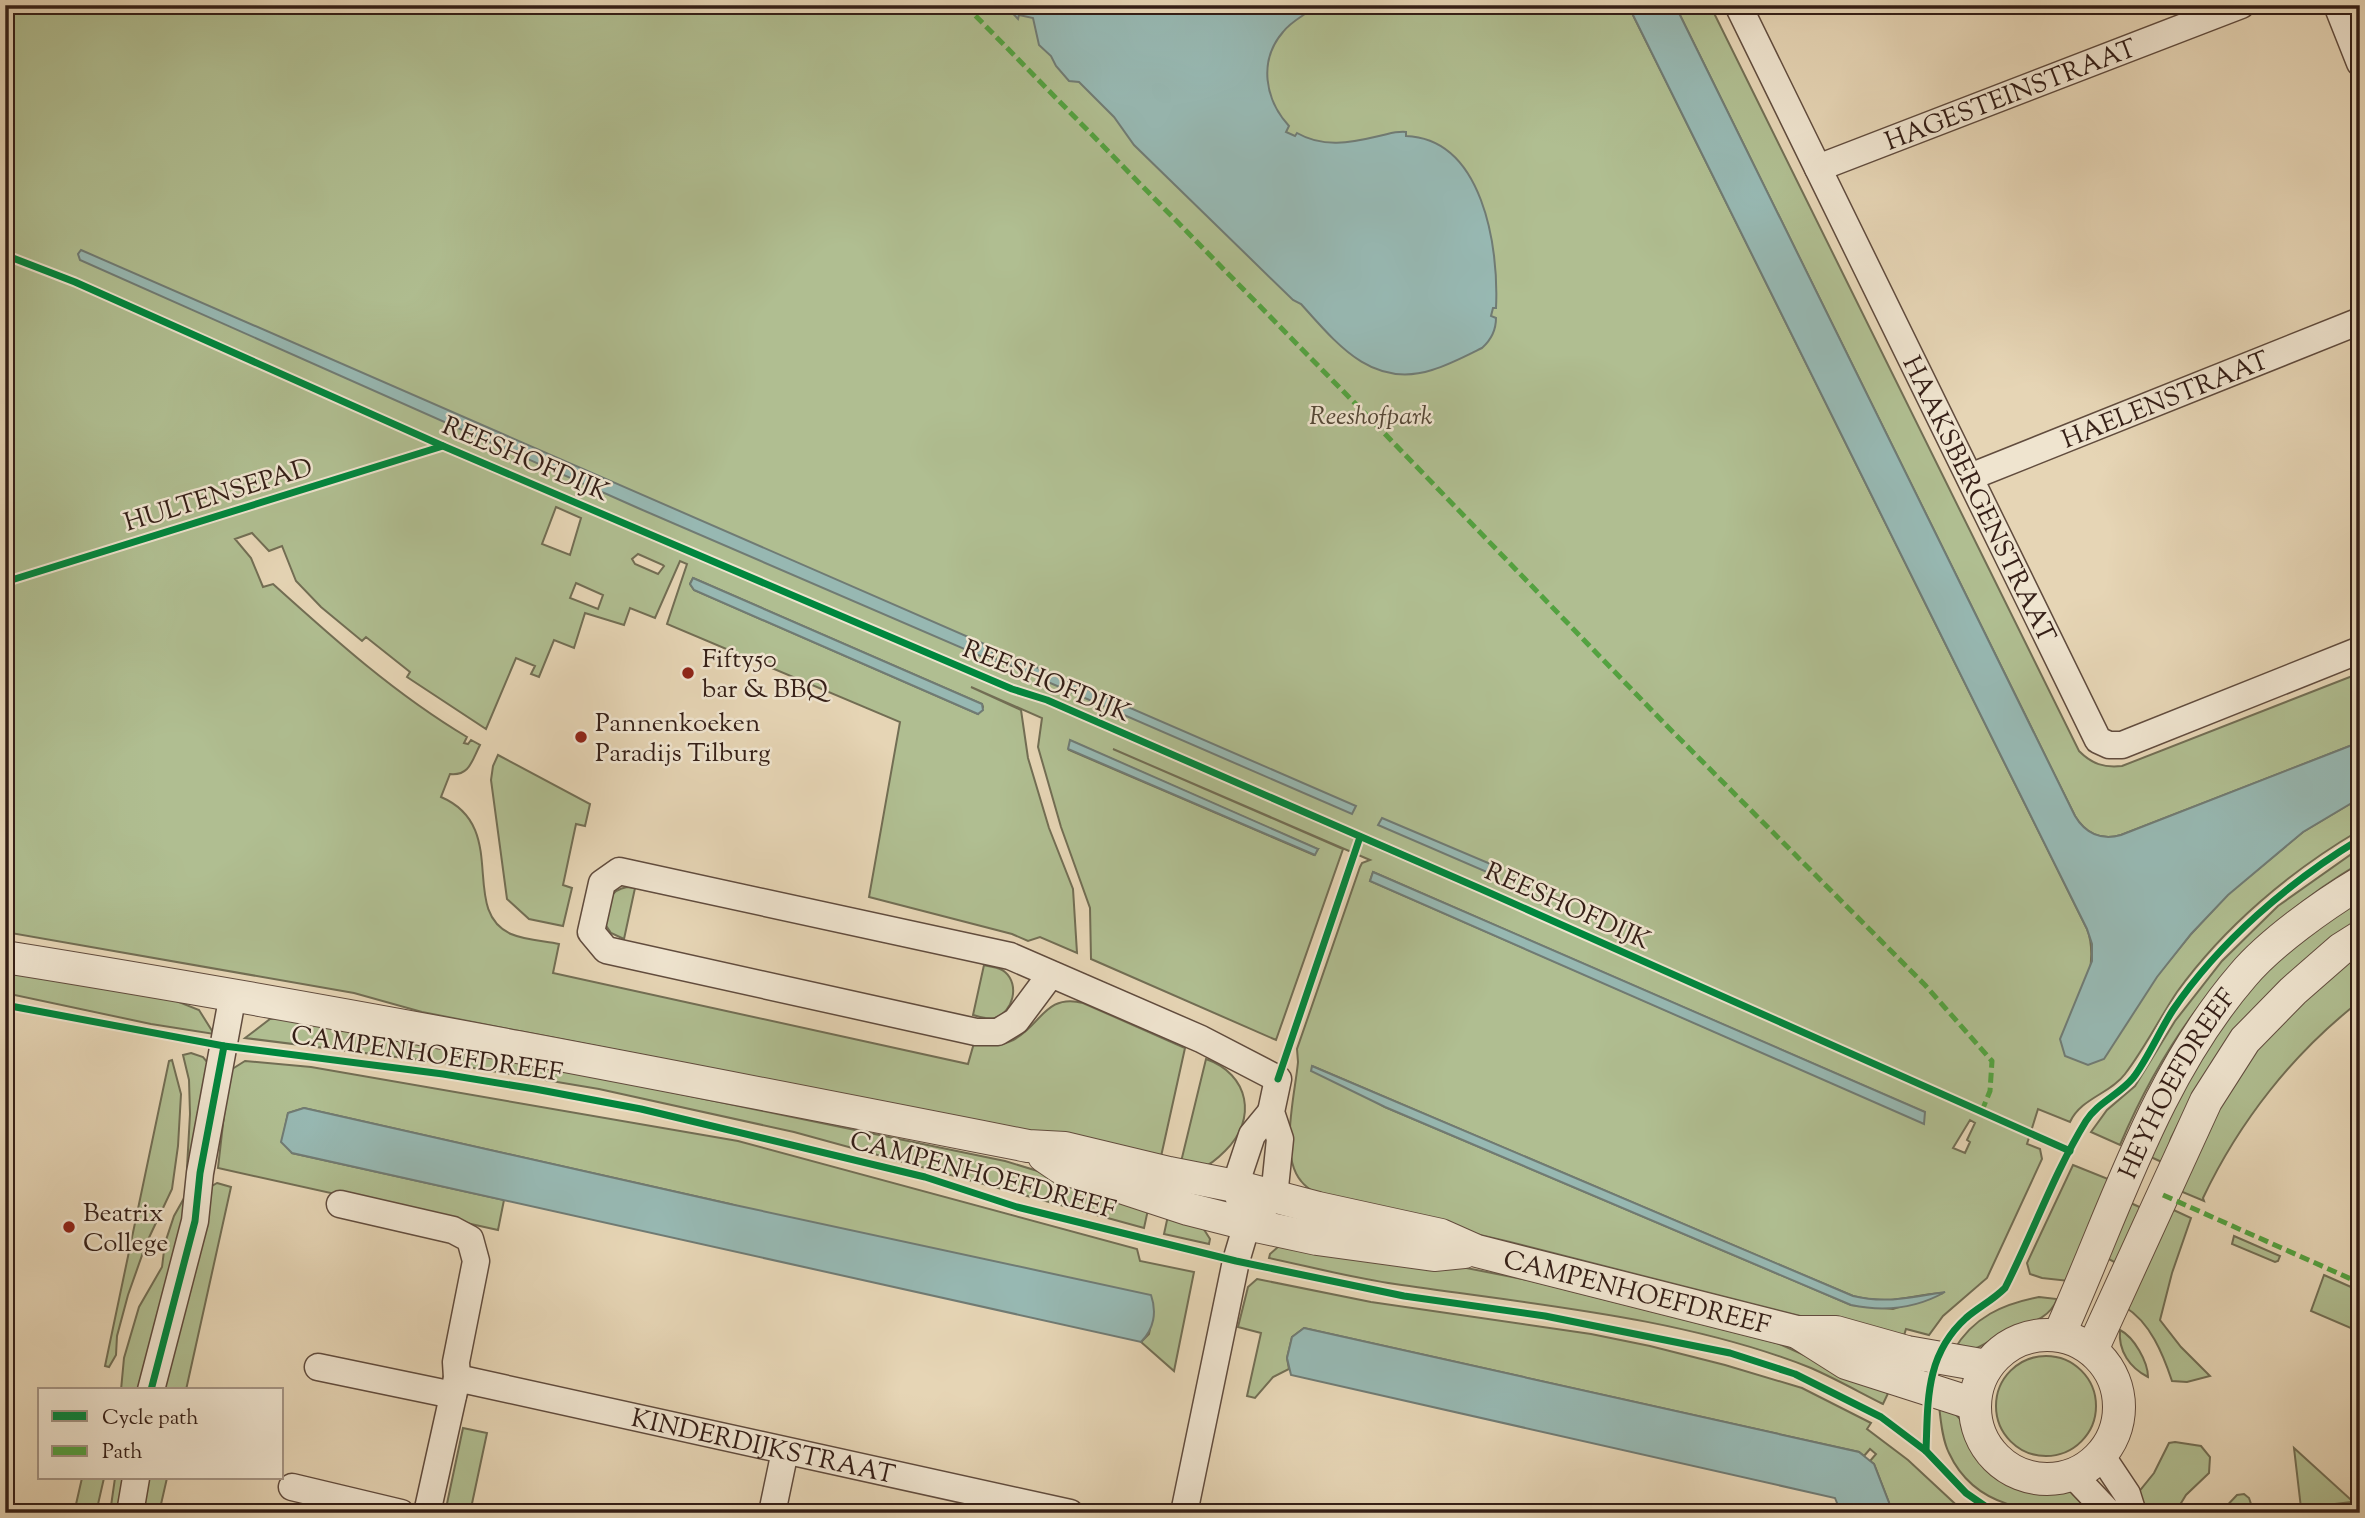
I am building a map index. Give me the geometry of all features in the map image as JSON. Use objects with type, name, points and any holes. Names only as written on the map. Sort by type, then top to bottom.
[{"type":"street","name":"HAAKSBERGENSTRAAT","points":[[1738,5],[2098,740],[2109,745],[2122,746],[2360,650]]},
{"type":"street","name":"HAGESTEINSTRAAT","points":[[1818,168],[2241,5]]},
{"type":"street","points":[[2337,5],[2360,63]]},
{"type":"street","name":"HAELENSTRAAT","points":[[1970,477],[2360,321]]},
{"type":"street","points":[[1051,974],[1016,1021],[998,1032],[976,1032],[606,950],[591,932],[602,883],[619,871],[1010,956],[1051,974],[1201,1040],[1278,1079],[1271,1112],[1252,1135],[1235,1186],[1247,1224],[1184,1513]]},
{"type":"street","name":"HEYHOEFDREEF","points":[[2059,1335],[2158,1107],[2193,1041],[2244,974],[2291,931],[2360,883]]},
{"type":"street","name":"HEYHOEFDREEF","points":[[2092,1350],[2206,1101],[2245,1040],[2293,991],[2360,937]]},
{"type":"street","name":"CAMPENHOEFDREEF","points":[[5,957],[233,994],[602,1062],[1028,1146],[1065,1147],[1441,1235],[1476,1251],[1797,1332],[1836,1332],[1907,1352],[1987,1366]]},
{"type":"street","points":[[152,1388],[195,1221],[200,1173],[233,994]]},
{"type":"street","points":[[1247,1224],[1274,1196],[1280,1139],[1271,1112]]},
{"type":"street","name":"CAMPENHOEFDREEF","points":[[1028,1146],[1059,1167],[1188,1209],[1247,1224],[1317,1239],[1434,1255],[1476,1251]]},
{"type":"street","points":[[340,1204],[453,1230],[470,1239],[476,1261],[456,1362],[455,1386],[427,1513]]},
{"type":"street","name":"CAMPENHOEFDREEF","points":[[1797,1332],[1846,1363],[1974,1404]]},
{"type":"street","points":[[2038,1335],[2059,1335],[2076,1340],[2092,1350],[2112,1375],[2120,1405],[2115,1435],[2101,1455],[2086,1469],[2049,1480],[2025,1476],[2004,1466],[1988,1449],[1977,1428],[1974,1404],[1978,1384],[1987,1366],[2001,1351],[2018,1340],[2038,1335]]},
{"type":"street","name":"KINDERDIJKSTRAAT","points":[[318,1367],[455,1386],[785,1451],[1070,1513]]},
{"type":"street","points":[[772,1513],[785,1451]]},
{"type":"street","points":[[2101,1455],[2127,1494],[2133,1513]]},
{"type":"street","points":[[2073,1475],[2109,1513]]},
{"type":"street","points":[[130,1513],[136,1480]]},
{"type":"street","points":[[292,1487],[401,1513]]},
{"type":"green space","name":"Reeshofpark","points":[[5,5],[1628,5],[2087,929],[2091,943],[2090,975],[2068,1055],[2086,1063],[2191,934],[2228,894],[2303,832],[2360,798],[2360,830],[2308,863],[2237,923],[2195,968],[2177,992],[2119,1081],[2081,1107],[2070,1122],[2038,1109],[2027,1144],[2040,1149],[2042,1159],[1987,1278],[1943,1316],[1929,1335],[1906,1329],[1902,1342],[1510,1242],[1323,1198],[1301,1181],[1294,1170],[1291,1156],[1290,1124],[1298,1062],[1297,1049],[1360,867],[1362,863],[1370,860],[1113,749],[1343,849],[1276,1040],[1091,959],[1090,908],[1061,827],[1038,747],[1042,718],[971,687],[1021,710],[1028,758],[1049,828],[1073,889],[1077,953],[1040,937],[1028,941],[1012,934],[869,897],[900,722],[667,624],[687,564],[680,561],[655,618],[630,608],[624,625],[585,613],[574,648],[554,640],[539,677],[531,674],[535,666],[516,658],[486,729],[407,677],[410,672],[366,637],[362,641],[321,607],[296,581],[282,546],[269,551],[252,533],[235,539],[251,558],[263,587],[273,584],[390,684],[467,737],[464,743],[468,744],[471,740],[480,745],[466,770],[450,774],[441,797],[462,811],[474,828],[480,847],[488,907],[496,922],[516,936],[559,944],[553,973],[968,1064],[974,1043],[996,1045],[1012,1041],[1054,1005],[1066,1001],[1083,1003],[1185,1048],[1160,1161],[903,1106],[422,1012],[354,993],[5,932]],"holes":[[[556,507],[581,518],[570,555],[542,544]],[[638,554],[664,566],[658,574],[635,564],[632,559]],[[693,578],[982,704],[983,707],[978,714],[694,590],[690,584]],[[576,583],[603,595],[598,609],[570,598]],[[1071,741],[1318,849],[1314,855],[1069,750]],[[1373,872],[1924,1112],[1924,1123],[1370,881]],[[1312,1066],[1853,1296],[1889,1300],[1943,1293],[1893,1309],[1851,1305],[1385,1107]],[[1970,1120],[1975,1123],[1967,1140],[1970,1142],[1965,1153],[1953,1148]]]},
{"type":"green space","points":[[1675,5],[1710,5],[2079,751],[2099,764],[2122,766],[2360,673],[2360,742],[2121,835],[2100,836],[2084,827],[2075,816]]},
{"type":"green space","points":[[498,755],[590,804],[585,826],[576,824],[563,885],[572,888],[563,926],[529,919],[507,899],[491,780]]},
{"type":"green space","points":[[2360,848],[2360,863],[2319,889],[2282,918],[2217,984],[2163,1059],[2120,1145],[2091,1132],[2107,1110],[2135,1086],[2175,1021],[2222,961],[2278,906]]},
{"type":"green space","points":[[627,887],[635,888],[624,939],[611,933],[605,924],[612,896]]},
{"type":"green space","points":[[2360,899],[2360,924],[2188,1105],[2171,1138],[2164,1163],[2144,1154],[2225,1018],[2266,972],[2306,936]]},
{"type":"green space","points":[[2360,948],[2360,1001],[2312,1043],[2270,1090],[2233,1142],[2203,1198],[2204,1201],[2173,1188],[2240,1061]]},
{"type":"green space","points":[[984,965],[1003,970],[1010,977],[1012,984],[1010,1004],[1001,1015],[992,1019],[973,1015]]},
{"type":"green space","points":[[5,970],[164,996],[199,1010],[214,1034],[151,1024],[5,993]]},
{"type":"green space","points":[[279,1018],[540,1065],[1005,1161],[1149,1205],[1144,1228],[794,1132],[599,1089],[444,1063],[245,1038],[270,1019]]},
{"type":"green space","points":[[191,1053],[203,1057],[208,1063],[192,1168],[187,1168],[189,1080],[183,1055]]},
{"type":"green space","points":[[1206,1059],[1221,1066],[1240,1086],[1245,1112],[1242,1125],[1225,1151],[1212,1163],[1203,1167],[1180,1166]]},
{"type":"green space","points":[[172,1060],[181,1094],[172,1189],[146,1244],[128,1295],[117,1336],[116,1355],[109,1367],[105,1366],[169,1061]]},
{"type":"green space","points":[[245,1061],[311,1067],[738,1141],[1137,1249],[1140,1261],[1194,1272],[1174,1371],[1141,1342],[1150,1329],[730,1204],[304,1108],[288,1113],[283,1137],[292,1153],[504,1200],[498,1230],[218,1168],[229,1071]]},
{"type":"green space","points":[[2073,1165],[2113,1181],[2069,1281],[2030,1274],[2027,1263]]},
{"type":"green space","points":[[217,1183],[231,1187],[186,1388],[163,1388],[212,1186]]},
{"type":"green space","points":[[192,1184],[142,1388],[121,1388],[124,1358],[139,1307],[162,1267],[165,1243],[174,1216]]},
{"type":"green space","points":[[2124,1200],[2144,1209],[2116,1263],[2103,1256]]},
{"type":"green space","points":[[2165,1206],[2191,1218],[2172,1273],[2160,1320],[2181,1347],[2210,1376],[2187,1382],[2172,1381],[2160,1350],[2148,1330],[2134,1313],[2125,1307]]},
{"type":"green space","points":[[1169,1211],[1203,1228],[1210,1239],[1209,1244],[1164,1234]]},
{"type":"green space","points":[[2234,1236],[2280,1256],[2278,1261],[2232,1244]]},
{"type":"green space","points":[[1279,1246],[1456,1266],[1528,1280],[1777,1343],[1840,1371],[1891,1387],[1883,1404],[1811,1368],[1711,1336],[1606,1314],[1379,1282],[1269,1258]]},
{"type":"green space","points":[[2324,1275],[2360,1291],[2360,1332],[2311,1311]]},
{"type":"green space","points":[[1257,1279],[1371,1302],[1591,1334],[1725,1365],[1802,1388],[1871,1423],[1867,1429],[1908,1460],[1965,1513],[1893,1513],[1874,1464],[1870,1461],[1876,1454],[1870,1449],[1864,1456],[1859,1452],[1304,1328],[1292,1337],[1287,1358],[1289,1369],[1273,1377],[1255,1398],[1247,1396],[1261,1333],[1238,1327],[1248,1287]]},
{"type":"green space","points":[[2039,1297],[2057,1299],[2042,1317],[1976,1348],[1954,1350],[1970,1329],[1990,1314]]},
{"type":"green space","points":[[2120,1330],[2139,1350],[2146,1364],[2148,1377],[2126,1358],[2121,1345]]},
{"type":"green space","points":[[2046,1356],[2074,1364],[2088,1378],[2096,1406],[2088,1434],[2074,1448],[2046,1456],[2018,1448],[2004,1434],[1996,1406],[2004,1378],[2018,1364]]},
{"type":"green space","points":[[1939,1406],[1949,1407],[1960,1419],[1975,1449],[1990,1467],[2020,1485],[2073,1492],[2087,1505],[2047,1510],[2008,1504],[1990,1497],[1974,1486],[1960,1471],[1949,1453],[1943,1436]]},
{"type":"green space","points":[[463,1428],[487,1433],[470,1513],[445,1513]]},
{"type":"green space","points":[[2169,1443],[2201,1446],[2210,1457],[2209,1473],[2186,1495],[2175,1513],[2146,1513],[2138,1493],[2154,1473]]},
{"type":"green space","points":[[2294,1448],[2350,1499],[2360,1490],[2360,1501],[2301,1508]]},
{"type":"green space","points":[[82,1480],[104,1480],[96,1513],[74,1513]]},
{"type":"green space","points":[[115,1480],[125,1480],[119,1513],[110,1513]]},
{"type":"green space","points":[[146,1480],[167,1480],[159,1513],[140,1513]]},
{"type":"green space","points":[[2244,1494],[2249,1498],[2254,1513],[2220,1513],[2237,1495]]},
{"type":"water","points":[[1005,5],[1317,5],[1287,28],[1275,43],[1270,55],[1270,92],[1274,104],[1289,126],[1286,132],[1295,136],[1297,133],[1317,141],[1337,143],[1406,132],[1406,136],[1432,142],[1453,156],[1469,176],[1481,200],[1489,228],[1496,283],[1496,308],[1493,308],[1491,316],[1496,318],[1496,322],[1490,338],[1482,348],[1457,360],[1432,370],[1411,374],[1391,373],[1358,359],[1328,334],[1301,304],[1293,300],[1134,145],[1114,117],[1079,82],[1069,81],[1051,56],[1039,45],[1033,18],[1019,15],[1018,19]]},
{"type":"water","points":[[1628,5],[1675,5],[2075,816],[2084,827],[2100,836],[2121,835],[2360,742],[2360,798],[2303,832],[2228,895],[2191,934],[2157,977],[2104,1059],[2088,1065],[2065,1056],[2060,1039],[2092,961],[2092,944],[2087,929]]},
{"type":"water","points":[[81,250],[989,646],[999,664],[638,508],[80,260],[78,254]]},
{"type":"water","points":[[693,578],[982,704],[983,710],[978,714],[694,590],[690,584]]},
{"type":"water","points":[[1013,657],[1356,806],[1352,814],[1009,665]]},
{"type":"water","points":[[1070,740],[1318,849],[1315,855],[1068,749]]},
{"type":"water","points":[[1382,818],[1493,865],[1496,871],[1489,873],[1378,825]]},
{"type":"water","points":[[1373,872],[1925,1112],[1924,1124],[1370,881]]},
{"type":"water","points":[[1312,1066],[1853,1296],[1888,1300],[1945,1292],[1922,1302],[1899,1307],[1851,1305],[1385,1107],[1311,1071]]},
{"type":"water","points":[[304,1108],[1151,1295],[1153,1320],[1149,1332],[1141,1342],[292,1153],[281,1142],[288,1113]]},
{"type":"water","points":[[1304,1328],[1859,1452],[1874,1464],[1893,1513],[1841,1513],[1835,1498],[1291,1375],[1287,1358],[1292,1337]]},
{"type":"marked path","points":[[965,5],[1667,726],[1925,985],[1992,1061],[1990,1091],[1981,1113]]},
{"type":"marked path","points":[[2163,1195],[2360,1283]]},
{"type":"cycle path","name":"REESHOFDIJK","points":[[5,255],[75,282],[443,446],[1012,689],[1047,700],[1481,889],[2070,1151]]},
{"type":"cycle path","name":"REESHOFDIJK","points":[[5,582],[443,446]]},
{"type":"cycle path","points":[[1278,1079],[1360,837]]},
{"type":"cycle path","points":[[1926,1451],[1931,1380],[1943,1347],[1966,1318],[2005,1288],[2064,1161],[2086,1121],[2096,1109],[2133,1078],[2173,1010],[2191,985],[2234,937],[2282,894],[2360,839]]},
{"type":"cycle path","points":[[5,1005],[224,1046],[443,1074],[641,1109],[925,1177],[1017,1207],[1236,1261],[1404,1296],[1545,1316],[1730,1353],[1795,1374],[1881,1417],[1926,1451],[1966,1493],[1995,1513]]},
{"type":"cycle path","points":[[152,1388],[195,1221],[200,1173],[224,1046]]},
{"type":"place","name":"Fifty50 bar & BBQ","points":[[688,673]]},
{"type":"place","name":"Pannenkoeken Paradijs Tilburg","points":[[581,737]]},
{"type":"place","name":"Beatrix College","points":[[69,1227]]}]
